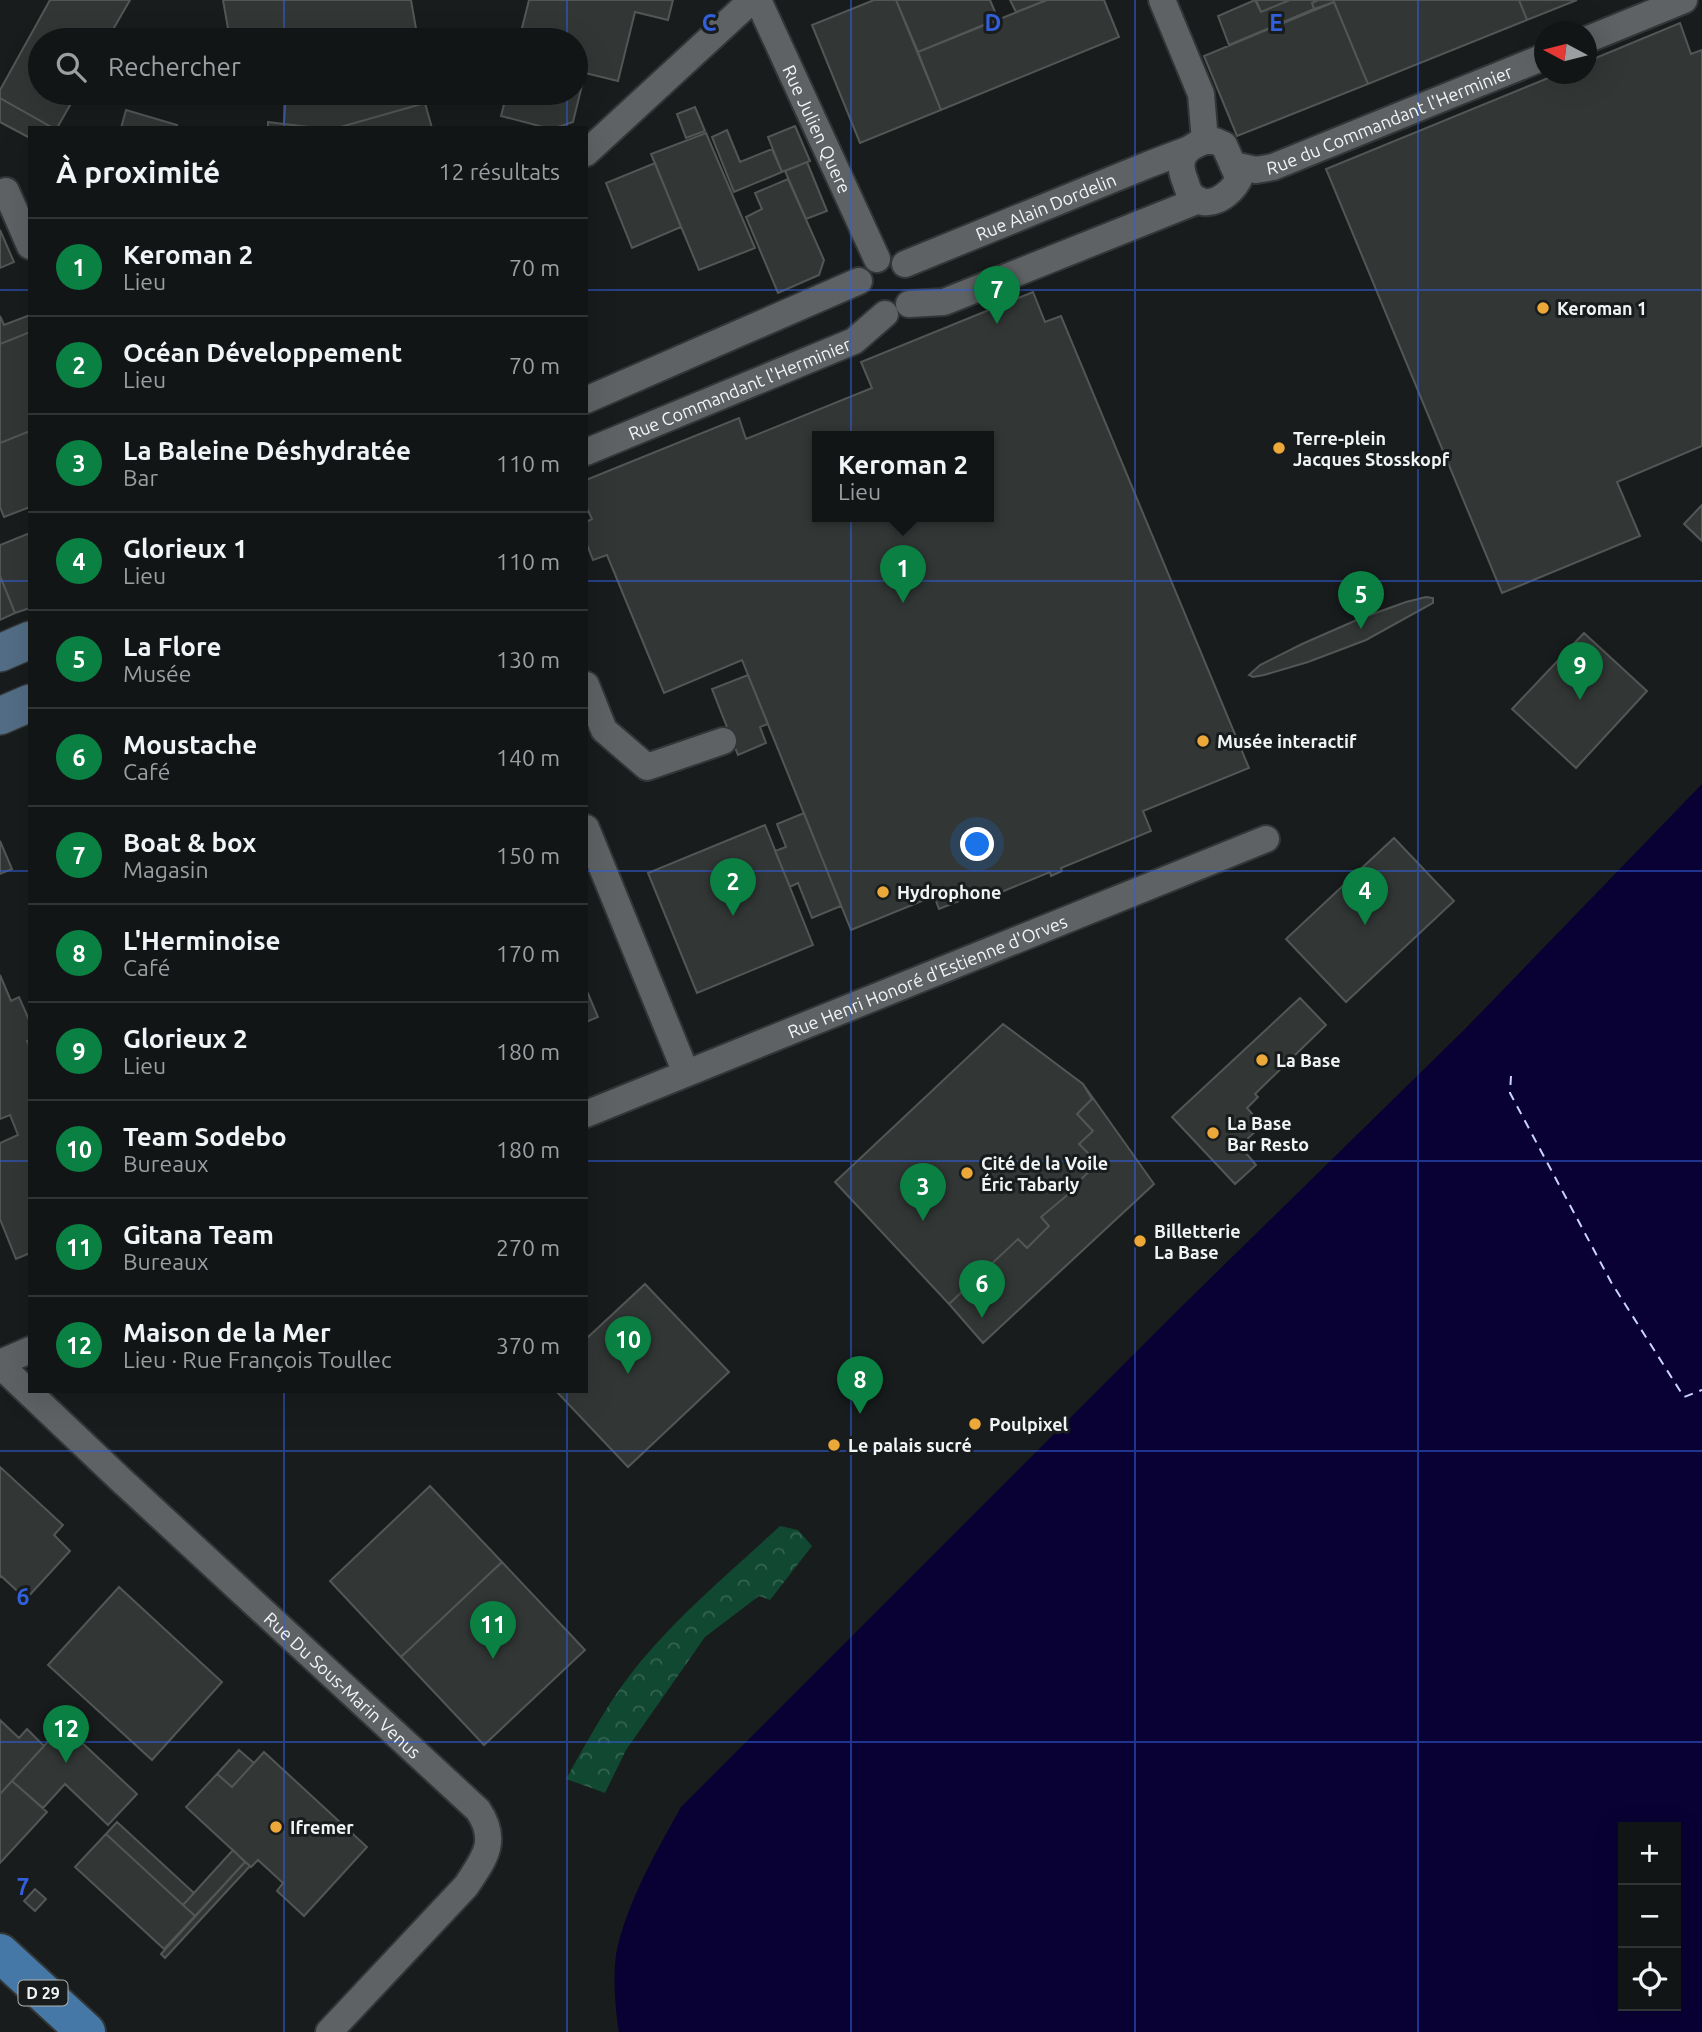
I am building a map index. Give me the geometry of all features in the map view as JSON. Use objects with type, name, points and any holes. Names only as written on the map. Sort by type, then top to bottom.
[{"type":"main road","points":[[0,1935],[0,1948]]},
{"type":"main road","name":"D 29","points":[[0,1953],[86,2032]]},
{"type":"street","points":[[588,151],[752,0]]},
{"type":"street","name":"Rue Julien Quere","points":[[758,0],[877,259]]},
{"type":"street","points":[[1162,0],[1201,94],[1196,146]]},
{"type":"street","points":[[1597,36],[1684,0]]},
{"type":"street","name":"Rue du Commandant l'Herminier","points":[[1233,165],[1256,170],[1273,167],[1534,61]]},
{"type":"street","points":[[1215,141],[1224,145],[1233,165],[1238,179],[1234,188],[1219,200],[1209,202],[1190,194],[1180,167],[1182,159],[1196,146],[1215,141]]},
{"type":"street","name":"Rue Alain Dordelin","points":[[905,264],[1196,146]]},
{"type":"street","points":[[12,193],[28,240]]},
{"type":"street","points":[[897,309],[913,296],[914,287],[905,264],[886,257],[877,259],[868,264],[859,281],[859,288],[869,308],[897,309],[944,302],[1199,200]]},
{"type":"street","points":[[588,399],[859,281]]},
{"type":"street","name":"Rue Commandant l'Herminier","points":[[588,451],[854,341],[897,309]]},
{"type":"street","points":[[0,653],[28,641]]},
{"type":"street","points":[[588,690],[604,730],[647,767],[723,741]]},
{"type":"street","points":[[0,716],[28,704]]},
{"type":"street","points":[[588,833],[686,1073]]},
{"type":"street","name":"Rue Henri Honoré d'Estienne d'Orves","points":[[588,1113],[1266,839]]},
{"type":"street","points":[[0,1364],[28,1351]]},
{"type":"street","name":"Rue Du Sous-Marin Venus","points":[[0,1364],[28,1391]]},
{"type":"street","name":"Rue Du Sous-Marin Venus","points":[[30,1393],[118,1478],[478,1810],[486,1822],[490,1840],[483,1861],[466,1886],[329,2032]]},
{"type":"green space","points":[[780,1526],[798,1530],[812,1546],[770,1600],[759,1596],[705,1637],[626,1750],[605,1793],[566,1779],[610,1703],[641,1661],[691,1608]]},
{"type":"shaded area","points":[[1702,784],[1702,2032],[619,2032],[615,1988],[618,1945],[637,1891],[681,1807],[1177,1311],[1465,1029]]},
{"type":"building","points":[[50,0],[130,0],[114,28],[34,28]]},
{"type":"building","points":[[223,0],[411,0],[416,28],[228,28]]},
{"type":"building","points":[[529,0],[673,0],[668,20],[635,12],[618,81],[588,74],[588,28],[522,28]]},
{"type":"building","points":[[874,0],[896,0],[941,110],[860,143],[812,25]]},
{"type":"building","points":[[896,0],[990,0],[998,19],[918,52]]},
{"type":"building","points":[[1010,0],[1047,0],[1016,12]]},
{"type":"building","points":[[1047,0],[1104,0],[1119,37],[941,110],[918,52]]},
{"type":"building","points":[[1255,0],[1261,12],[1290,0],[1318,0],[1312,3],[1314,9],[1229,45],[1218,16]]},
{"type":"building","points":[[1256,0],[1290,0],[1261,12]]},
{"type":"building","points":[[1318,0],[1519,0],[1527,20],[1368,84],[1334,2],[1314,9],[1312,3]]},
{"type":"building","points":[[1519,0],[1577,0],[1527,20]]},
{"type":"building","points":[[1334,2],[1368,84],[1237,136],[1204,56]]},
{"type":"building","name":"Keroman 1","points":[[1680,23],[1691,54],[1702,50],[1702,446],[1617,482],[1640,536],[1502,593],[1326,169],[1534,84],[1597,84],[1597,57]]},
{"type":"building","points":[[28,40],[28,105],[70,105],[58,126],[49,126],[0,98],[0,90]]},
{"type":"building","points":[[0,98],[49,126],[28,126],[28,137],[0,122]]},
{"type":"building","points":[[285,105],[418,105],[344,126],[284,124]]},
{"type":"building","points":[[426,105],[431,126],[344,126]]},
{"type":"building","points":[[504,105],[577,105],[573,122],[561,126],[539,126],[501,116]]},
{"type":"building","points":[[695,107],[705,131],[686,138],[677,114]]},
{"type":"building","points":[[126,110],[177,125],[177,126],[122,126]]},
{"type":"building","points":[[268,122],[301,126],[268,126]]},
{"type":"building","points":[[795,126],[810,161],[782,172],[768,137]]},
{"type":"building","points":[[727,130],[740,162],[772,149],[782,172],[734,192],[712,137]]},
{"type":"building","points":[[706,133],[755,248],[699,270],[651,154]]},
{"type":"building","points":[[807,162],[827,211],[806,219],[785,171]]},
{"type":"building","points":[[655,163],[681,227],[632,248],[606,183]]},
{"type":"building","points":[[788,179],[824,260],[819,275],[778,293],[746,217],[762,209],[755,193]]},
{"type":"building","points":[[0,230],[14,262],[0,268]]},
{"type":"building","points":[[1033,292],[1045,322],[1061,316],[1249,768],[1143,811],[1151,831],[1061,868],[1062,871],[1051,876],[1050,872],[987,898],[984,891],[939,909],[934,896],[851,930],[742,660],[664,693],[607,555],[593,560],[588,547],[588,521],[592,519],[588,510],[588,479],[739,418],[746,439],[872,388],[861,362]]},
{"type":"building","points":[[0,316],[4,325],[28,316],[28,333],[0,344]]},
{"type":"building","points":[[28,333],[28,432],[0,443],[0,344]]},
{"type":"building","points":[[28,432],[28,508],[4,517],[0,507],[0,443]]},
{"type":"building","points":[[1702,505],[1702,541],[1684,524]]},
{"type":"building","points":[[28,534],[28,609],[15,613],[0,576],[0,545]]},
{"type":"building","points":[[0,576],[15,613],[0,620]]},
{"type":"building","points":[[1426,597],[1433,598],[1433,603],[1366,640],[1308,662],[1264,675],[1249,675],[1260,665],[1302,644],[1359,619]]},
{"type":"building","points":[[1584,633],[1647,691],[1576,768],[1512,709]]},
{"type":"building","points":[[748,675],[768,724],[760,727],[766,743],[738,755],[712,689]]},
{"type":"building","points":[[804,813],[841,906],[812,918],[798,883],[790,887],[775,851],[786,847],[777,824]]},
{"type":"building","points":[[765,825],[813,945],[697,993],[648,873]]},
{"type":"building","points":[[1394,838],[1454,901],[1346,1002],[1286,939]]},
{"type":"building","points":[[0,841],[12,869],[0,874]]},
{"type":"building","points":[[0,975],[11,1001],[19,997],[28,1017],[28,1254],[16,1259],[0,1219],[0,1143],[18,1135],[10,1115],[0,1119]]},
{"type":"building","points":[[588,994],[598,1017],[588,1021]]},
{"type":"building","name":"La Base","points":[[1300,998],[1326,1025],[1255,1094],[1258,1097],[1247,1108],[1262,1125],[1240,1146],[1256,1165],[1235,1184],[1172,1117]]},
{"type":"building","name":"Cité de la Voile Éric Tabarly","points":[[1003,1024],[1083,1084],[1092,1099],[1077,1114],[1093,1131],[1079,1144],[1098,1163],[1075,1185],[1077,1187],[1041,1217],[1049,1226],[1027,1248],[1018,1239],[949,1304],[835,1182]]},
{"type":"building","points":[[1083,1084],[1154,1184],[983,1343],[949,1304],[1018,1239],[1027,1248],[1049,1226],[1041,1217],[1077,1187],[1075,1185],[1098,1163],[1079,1144],[1093,1131],[1077,1114],[1092,1099]]},
{"type":"building","points":[[645,1284],[729,1372],[628,1467],[558,1393],[588,1393],[588,1337]]},
{"type":"building","points":[[0,1467],[63,1525],[54,1535],[70,1551],[26,1599],[0,1577]]},
{"type":"building","points":[[430,1486],[502,1562],[401,1657],[330,1581]]},
{"type":"building","points":[[502,1562],[585,1650],[484,1745],[401,1657]]},
{"type":"building","points":[[119,1587],[222,1682],[152,1760],[48,1665]]},
{"type":"building","points":[[0,1720],[19,1738],[27,1729],[44,1746],[0,1794]]},
{"type":"building","points":[[63,1725],[137,1794],[108,1825],[65,1784],[43,1808],[12,1781]]},
{"type":"building","points":[[239,1750],[254,1763],[232,1787],[217,1774]]},
{"type":"building","name":"Ifremer","points":[[264,1752],[367,1847],[304,1916],[277,1891],[283,1883],[258,1860],[251,1867],[186,1807],[217,1774],[232,1787]]},
{"type":"building","points":[[12,1781],[47,1812],[0,1863],[0,1794]]},
{"type":"building","points":[[117,1822],[194,1893],[183,1905],[106,1834]]},
{"type":"building","points":[[106,1834],[195,1916],[164,1949],[75,1867]]},
{"type":"building","points":[[233,1850],[245,1862],[195,1916],[183,1905]]},
{"type":"building","points":[[245,1862],[250,1866],[165,1958],[161,1954]]},
{"type":"building","points":[[35,1889],[46,1899],[35,1911],[24,1901]]},
{"type":"ferry route","points":[[1511,1076],[1510,1093],[1611,1282],[1684,1397],[1702,1390]]},
{"type":"place","name":"Keroman 1","points":[[1543,308]]},
{"type":"place","name":"Boat & box","points":[[997,324]]},
{"type":"place","name":"Terre-plein Jacques Stosskopf","points":[[1279,448]]},
{"type":"place","name":"Keroman 2","points":[[903,603]]},
{"type":"place","name":"La Flore","points":[[1361,629]]},
{"type":"place","name":"Glorieux 2","points":[[1580,700]]},
{"type":"place","name":"Musée interactif","points":[[1203,741]]},
{"type":"place","name":"Hydrophone","points":[[883,892]]},
{"type":"place","name":"Océan Développement","points":[[733,916]]},
{"type":"place","name":"Glorieux 1","points":[[1365,925]]},
{"type":"place","name":"La Base","points":[[1262,1060]]},
{"type":"place","name":"La Base Bar Resto","points":[[1213,1133]]},
{"type":"place","name":"Cité de la Voile Éric Tabarly","points":[[967,1173]]},
{"type":"place","name":"La Baleine Déshydratée","points":[[923,1221]]},
{"type":"place","name":"Billetterie La Base","points":[[1140,1241]]},
{"type":"place","name":"Moustache","points":[[982,1318]]},
{"type":"place","name":"Team Sodebo","points":[[628,1374]]},
{"type":"place","name":"L'Herminoise","points":[[860,1414]]},
{"type":"place","name":"Poulpixel","points":[[975,1424]]},
{"type":"place","name":"Le palais sucré","points":[[834,1445]]},
{"type":"place","name":"Gitana Team","points":[[493,1659]]},
{"type":"place","name":"Maison de la Mer","points":[[66,1763]]},
{"type":"place","name":"Ifremer","points":[[276,1827]]}]
